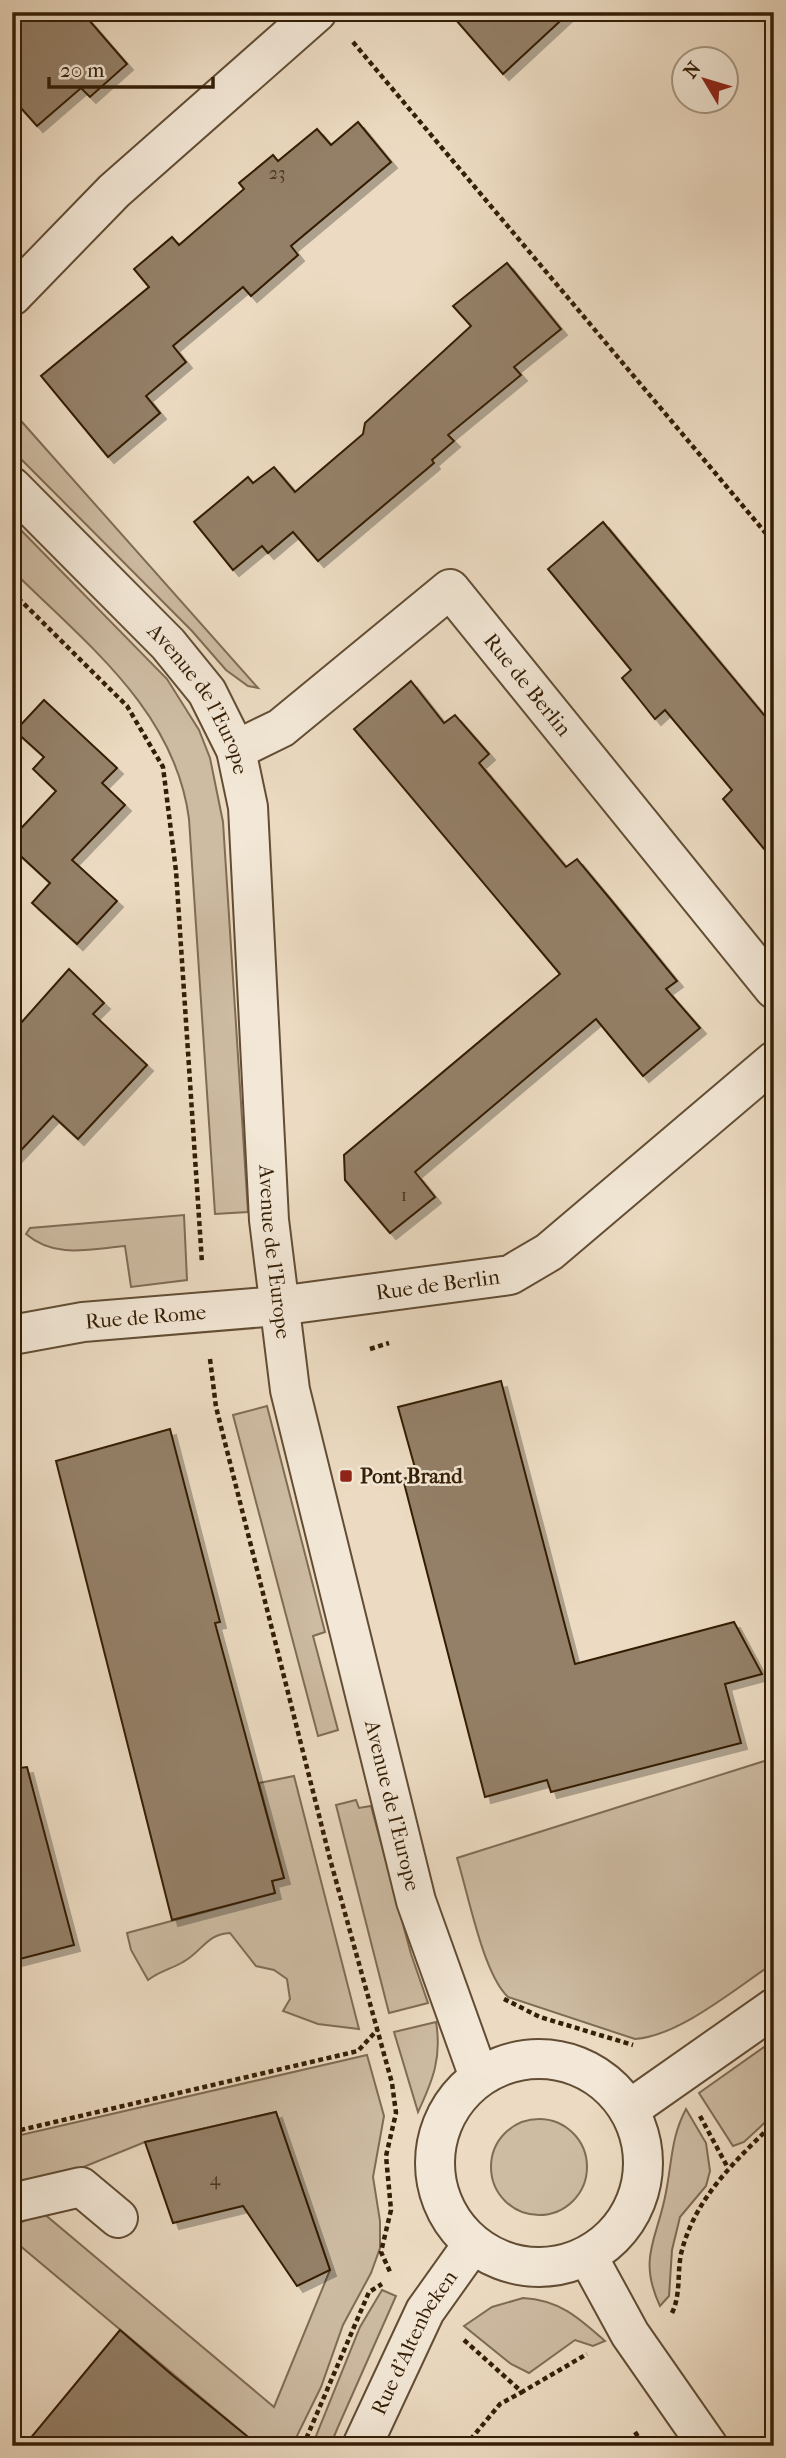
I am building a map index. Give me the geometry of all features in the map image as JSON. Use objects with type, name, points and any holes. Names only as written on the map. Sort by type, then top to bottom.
[{"type":"street","points":[[12,296],[114,191],[317,12]]},
{"type":"street","name":"Avenue de l'Europe","points":[[12,487],[188,666],[218,710],[236,750],[245,786],[254,885],[269,1220],[290,1390],[416,1901],[479,2077]]},
{"type":"street","name":"Rue de Berlin","points":[[236,750],[281,727],[450,589],[774,989]]},
{"type":"street","name":"Rue de Berlin","points":[[278,1306],[510,1275],[549,1252],[774,1061]]},
{"type":"street","name":"Rue de Rome","points":[[12,1335],[83,1322],[278,1306]]},
{"type":"street","points":[[629,2109],[774,2008]]},
{"type":"street","points":[[545,2058],[578,2065],[608,2084],[629,2109],[643,2149],[640,2192],[621,2230],[588,2257],[549,2269],[507,2264],[472,2245],[452,2224],[439,2198],[433,2170],[436,2141],[451,2105],[479,2077],[511,2062],[545,2058]]},
{"type":"street","points":[[12,2203],[81,2187],[118,2218]]},
{"type":"street","name":"Rue d'Altenbeken","points":[[362,2446],[425,2311],[472,2245]]},
{"type":"street","points":[[588,2257],[630,2334],[708,2446]]},
{"type":"path","points":[[349,37],[774,543]]},
{"type":"path","points":[[496,1993],[540,2017],[627,2045],[642,2046]]},
{"type":"path","points":[[12,2132],[358,2051],[379,2028],[396,2113],[386,2155],[391,2210],[382,2252],[393,2278],[369,2292],[303,2446]]},
{"type":"path","points":[[465,2446],[500,2404],[583,2356],[671,2317],[678,2302],[681,2256],[692,2219],[728,2168],[774,2123]]},
{"type":"path","points":[[457,2333],[522,2392]]},
{"type":"shaded area","points":[[22,422],[258,688],[248,686],[226,670],[192,631],[12,450],[12,432]]},
{"type":"shaded area","points":[[12,521],[167,679],[199,730],[210,758],[223,822],[248,1212],[215,1214],[189,819],[180,780],[166,744],[123,681],[12,570]]},
{"type":"shaded area","points":[[184,1215],[187,1280],[131,1287],[125,1246],[61,1250],[37,1242],[26,1234],[30,1228]]},
{"type":"shaded area","points":[[267,1406],[325,1632],[313,1636],[338,1730],[318,1736],[233,1415]]},
{"type":"shaded area","points":[[774,1758],[774,1963],[689,2020],[652,2036],[635,2039],[508,1997],[499,1986],[484,1952],[457,1858]]},
{"type":"shaded area","points":[[294,1776],[359,2029],[318,2024],[283,2011],[290,1999],[287,1979],[274,1970],[256,1966],[230,1933],[215,1937],[189,1958],[148,1980],[131,1950],[127,1933],[275,1893],[272,1881],[284,1878],[259,1783]]},
{"type":"shaded area","points":[[356,1800],[359,1808],[371,1806],[411,1954],[428,2003],[389,2013],[336,1805]]},
{"type":"shaded area","points":[[436,2022],[438,2046],[435,2068],[418,2112],[394,2032]]},
{"type":"shaded area","points":[[774,2040],[774,2114],[744,2142],[733,2146],[699,2093]]},
{"type":"shaded area","points":[[367,2055],[384,2116],[373,2177],[380,2221],[380,2248],[371,2273],[343,2325],[321,2387],[292,2446],[259,2446],[12,2239],[12,2226],[43,2213],[274,2407],[330,2270],[276,2112],[145,2142],[12,2196],[12,2137]]},
{"type":"shaded area","points":[[686,2109],[706,2143],[710,2171],[706,2186],[680,2217],[672,2250],[669,2296],[660,2306],[650,2274],[651,2248],[663,2208],[675,2140]]},
{"type":"shaded area","points":[[539,2119],[557,2123],[573,2133],[583,2149],[587,2167],[583,2185],[573,2201],[557,2211],[539,2215],[521,2211],[505,2201],[495,2185],[491,2167],[495,2149],[505,2133],[521,2123]]},
{"type":"shaded area","points":[[382,2290],[396,2296],[330,2446],[312,2446],[360,2327]]},
{"type":"shaded area","points":[[523,2298],[558,2306],[605,2341],[593,2346],[575,2340],[529,2373],[511,2364],[464,2326],[492,2307]]},
{"type":"building","points":[[12,12],[82,12],[127,64],[90,97],[81,88],[37,126],[12,98]]},
{"type":"building","points":[[449,12],[570,12],[503,74]]},
{"type":"building","points":[[358,122],[391,162],[291,246],[298,255],[251,296],[243,287],[173,346],[186,362],[146,396],[160,413],[108,457],[41,376],[149,287],[134,269],[172,237],[179,245],[244,189],[239,183],[273,155],[278,161],[317,129],[331,145]]},
{"type":"building","points":[[507,263],[561,329],[514,367],[521,375],[448,435],[454,441],[432,460],[434,463],[318,561],[293,532],[268,553],[262,546],[233,570],[194,522],[248,477],[253,483],[274,467],[295,492],[363,434],[365,423],[471,326],[453,306]]},
{"type":"building","points":[[603,522],[774,727],[774,861],[723,799],[732,790],[665,710],[655,719],[622,678],[631,670],[548,569]]},
{"type":"building","points":[[411,681],[444,723],[455,715],[489,754],[479,763],[566,867],[577,859],[677,981],[666,989],[700,1028],[643,1076],[596,1019],[415,1172],[435,1197],[390,1233],[345,1180],[344,1155],[560,974],[354,729]]},
{"type":"building","points":[[44,700],[117,768],[102,783],[125,805],[72,860],[117,901],[77,944],[32,903],[50,883],[12,848],[12,838],[56,791],[33,769],[44,757],[15,731]]},
{"type":"building","points":[[69,969],[104,1003],[93,1014],[147,1065],[78,1139],[53,1116],[12,1160],[12,1033]]},
{"type":"building","points":[[501,1381],[575,1664],[734,1622],[762,1674],[725,1684],[741,1743],[551,1792],[547,1780],[485,1797],[403,1479],[417,1475],[398,1407]]},
{"type":"building","points":[[170,1429],[220,1622],[215,1623],[284,1878],[272,1881],[275,1893],[172,1920],[56,1461]]},
{"type":"building","points":[[27,1767],[74,1945],[12,1961],[12,1769]]},
{"type":"building","points":[[276,2112],[330,2270],[297,2286],[243,2206],[173,2223],[145,2142]]},
{"type":"building","points":[[120,2330],[171,2374],[259,2446],[24,2446]]},
{"type":"place","name":"Pont Brand","points":[[346,1476]]}]
